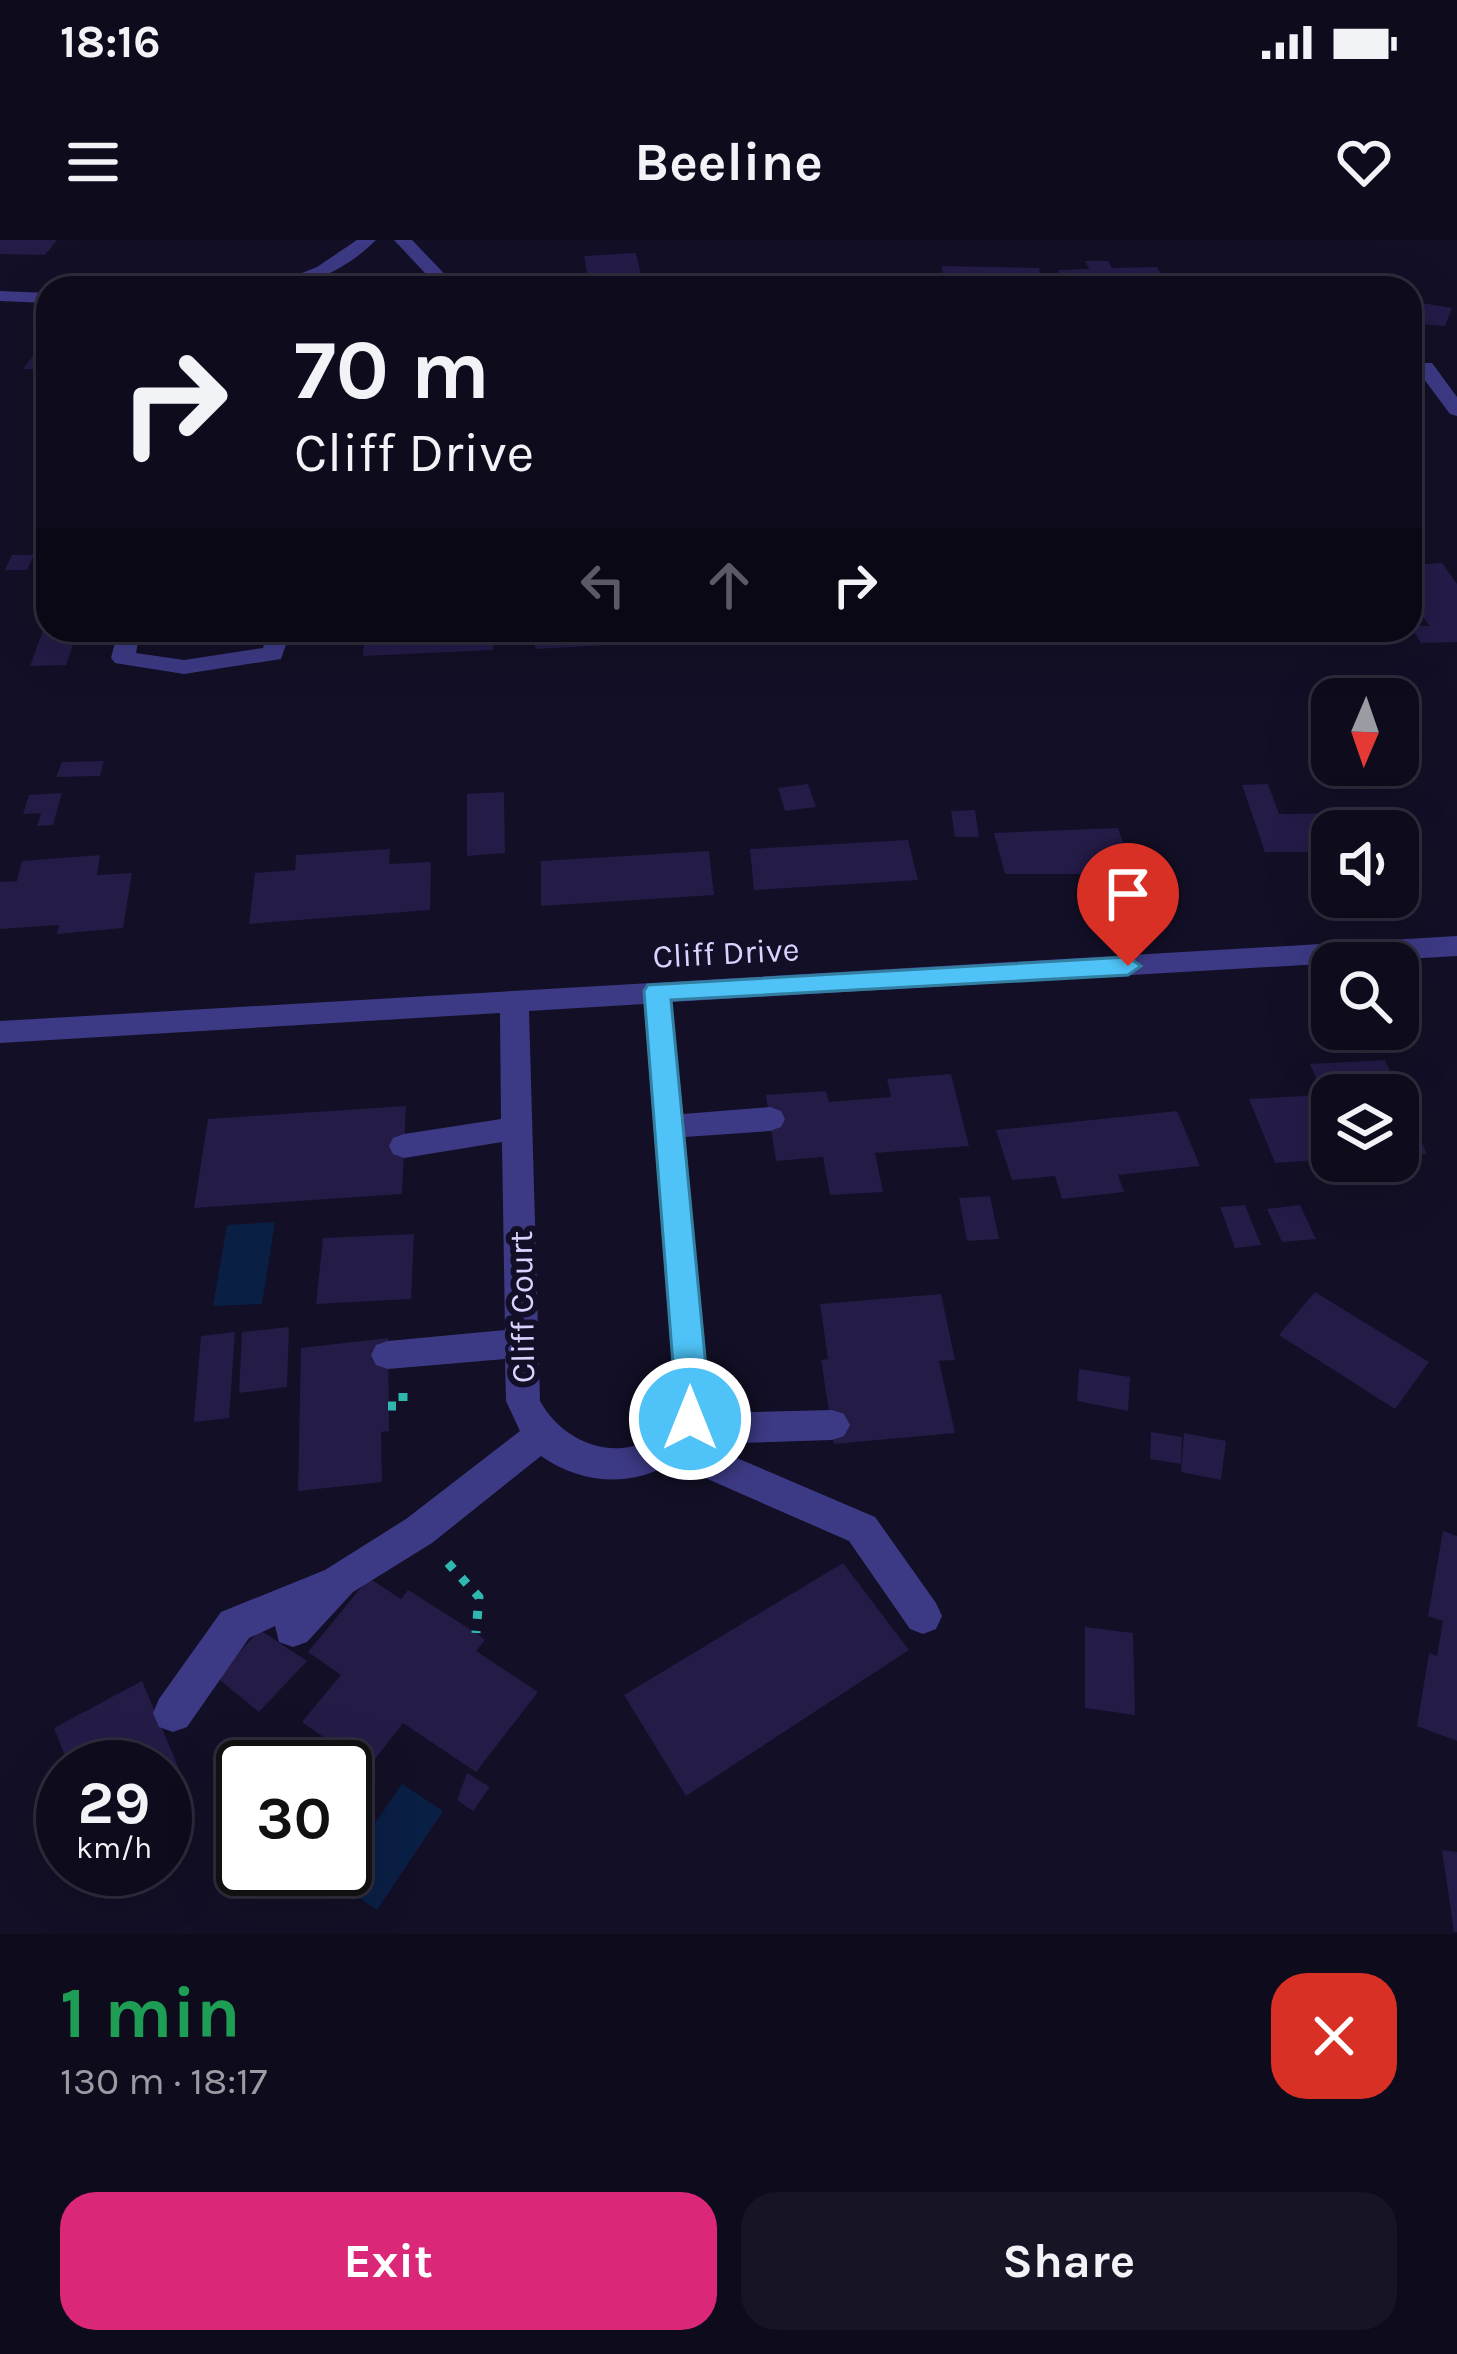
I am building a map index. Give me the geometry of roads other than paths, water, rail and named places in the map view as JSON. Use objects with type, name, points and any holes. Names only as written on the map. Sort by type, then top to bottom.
[{"type":"street","points":[[402,240],[437,276]]},
{"type":"street","points":[[312,276],[362,245]]},
{"type":"street","points":[[346,276],[362,245]]},
{"type":"street","points":[[0,296],[36,298]]},
{"type":"street","points":[[1422,367],[1457,373]]},
{"type":"street","points":[[1422,372],[1457,410]]},
{"type":"street","points":[[126,642],[123,658],[184,667],[273,654],[276,642]]},
{"type":"street","name":"Cliff Drive","points":[[0,1032],[1457,946]]},
{"type":"street","points":[[657,991],[693,1399],[678,1437]]},
{"type":"street","name":"Cliff Court","points":[[514,1000],[523,1401],[542,1436]]},
{"type":"street","points":[[670,1126],[770,1119]]},
{"type":"street","points":[[404,1146],[518,1128]]},
{"type":"street","points":[[388,1355],[520,1343]]},
{"type":"street","points":[[173,1713],[235,1625],[340,1580],[419,1531],[542,1436],[574,1457],[599,1464],[640,1461],[678,1437],[832,1425]]},
{"type":"street","points":[[678,1437],[862,1529],[923,1616]]},
{"type":"street","points":[[293,1629],[340,1580]]},
{"type":"water","points":[[275,1222],[262,1304],[213,1306],[227,1225]]},
{"type":"water","points":[[402,1784],[443,1811],[377,1910],[357,1896],[372,1896],[372,1827]]}]
